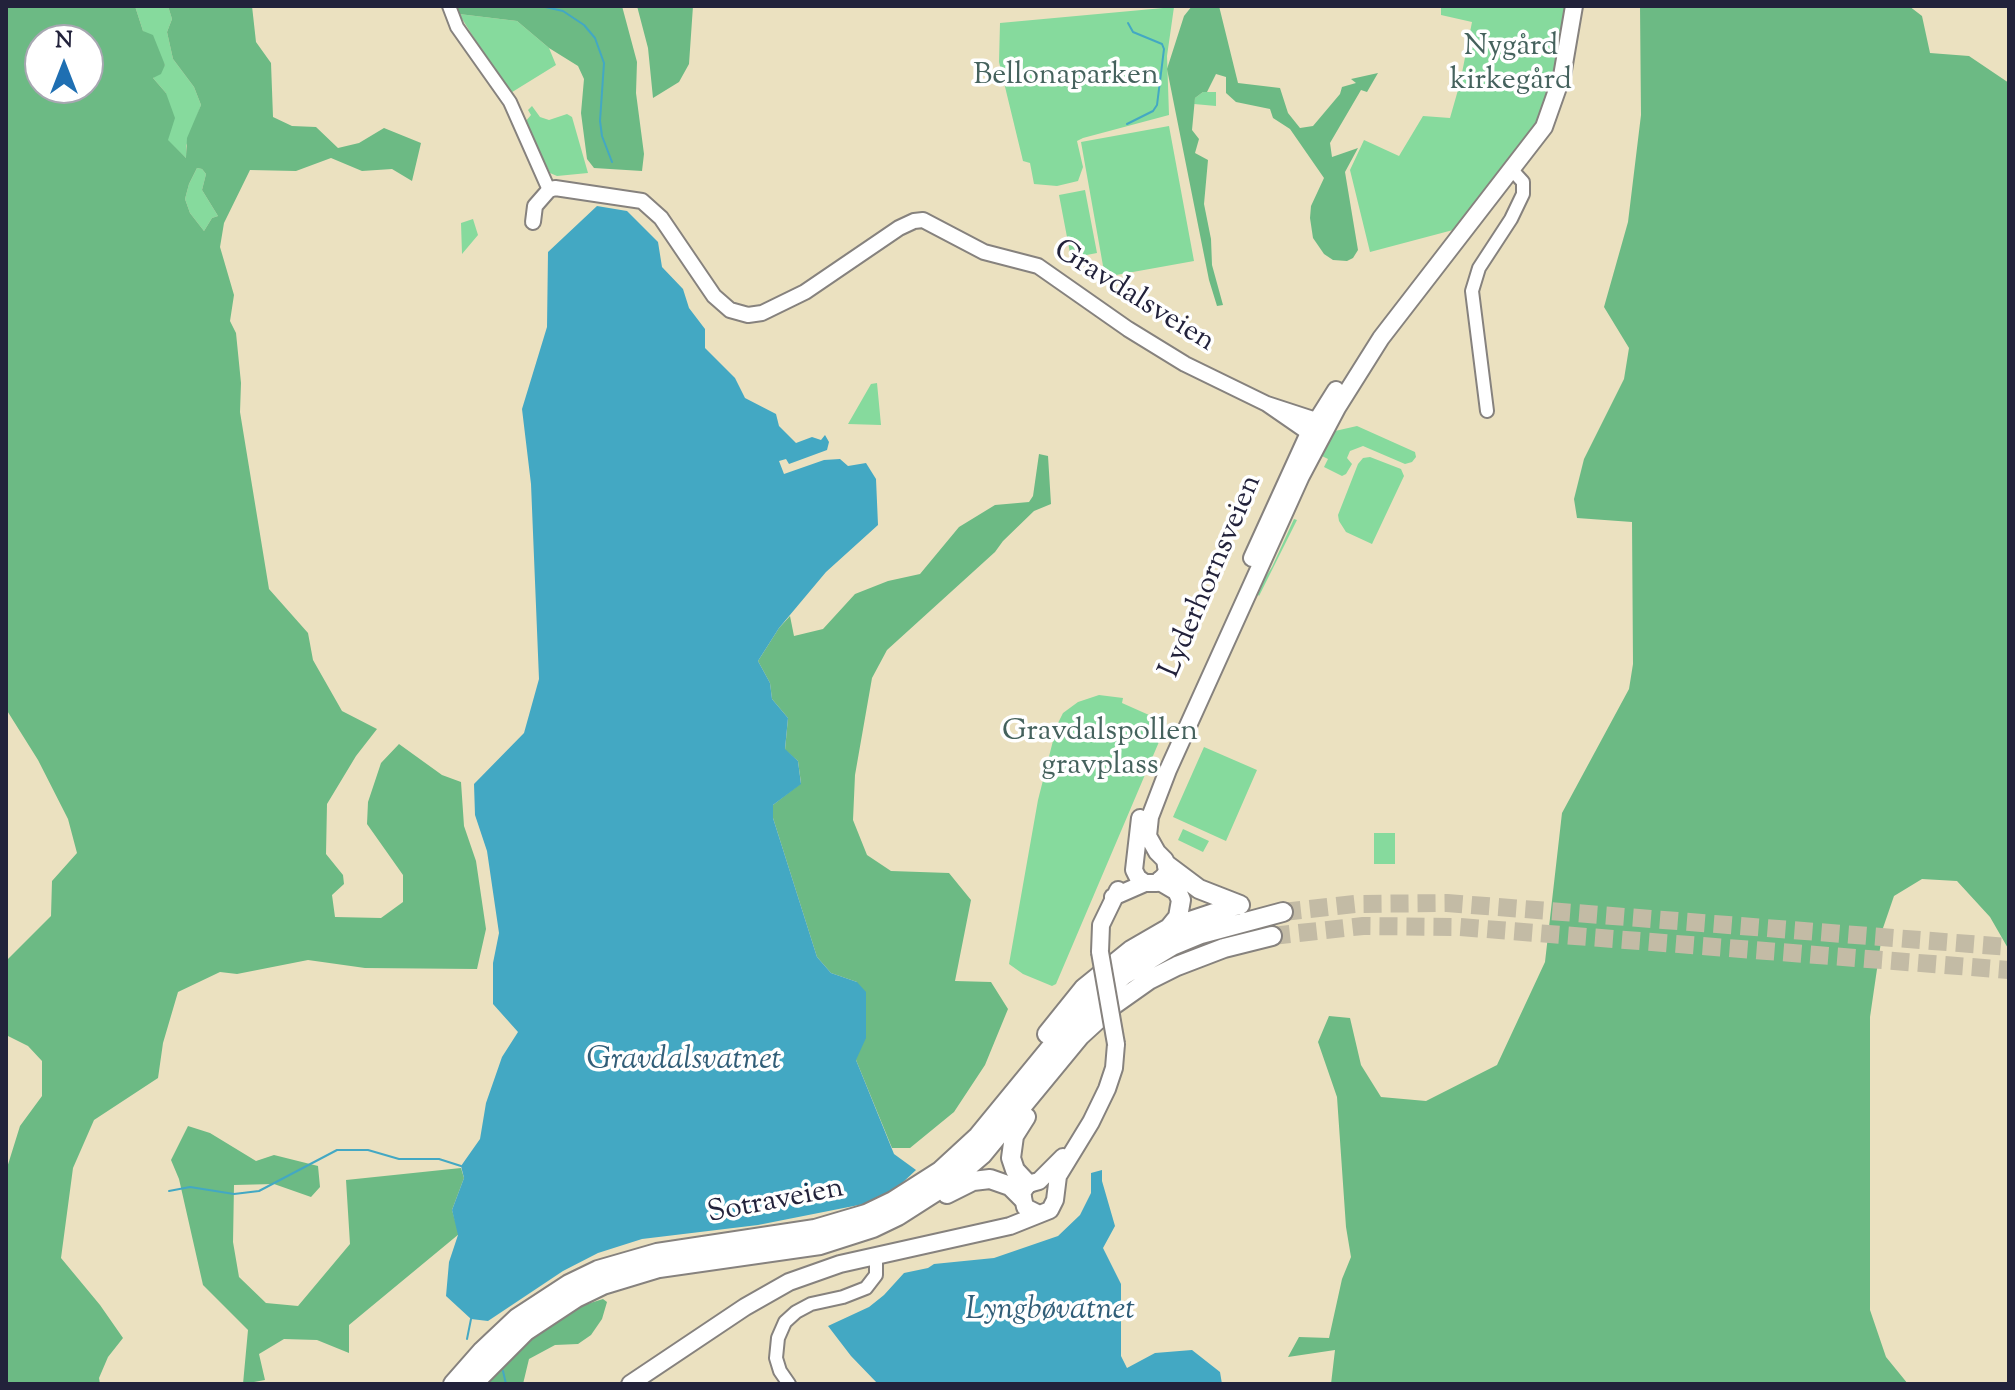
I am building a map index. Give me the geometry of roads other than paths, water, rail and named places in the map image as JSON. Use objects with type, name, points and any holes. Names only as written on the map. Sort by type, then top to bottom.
[{"type":"highway","points":[[1150,868],[1238,905]]},
{"type":"highway","points":[[1150,868],[1177,891],[1181,900],[1178,917],[1169,928]]},
{"type":"highway","points":[[987,1127],[1040,1043],[1084,988],[1124,955],[1169,928],[1238,905]]},
{"type":"highway","name":"Sotraveien","points":[[453,1384],[517,1318],[569,1284],[598,1270],[657,1253],[815,1229],[866,1214],[893,1201],[940,1171],[987,1127],[1074,1019],[1124,975],[1172,946],[1281,909],[1238,905]]},
{"type":"highway","name":"Sotraveien","points":[[473,1384],[526,1331],[576,1298],[603,1285],[659,1268],[820,1245],[873,1228],[924,1201],[982,1155],[1080,1036],[1115,1004],[1149,980],[1201,956],[1272,936]]},
{"type":"highway","points":[[1028,1191],[1012,1165],[1012,1142],[1017,1129],[1093,1037],[1149,980]]},
{"type":"highway","points":[[873,1228],[901,1222],[973,1181],[990,1179],[1028,1191]]},
{"type":"main road","name":"Lyderhornsveien","points":[[1150,868],[1148,836],[1155,802],[1252,583],[1316,428],[1345,378],[1381,338],[1544,127],[1562,76],[1574,6]]},
{"type":"main road","name":"Gravdalsveien","points":[[549,190],[565,189],[632,198],[651,207],[714,296],[738,314],[762,313],[805,292],[907,223],[923,220],[933,223],[984,252],[1038,266],[1145,340],[1205,375],[1316,428]]},
{"type":"main road","points":[[533,222],[535,206],[549,190]]},
{"type":"main road","points":[[630,1384],[772,1290],[823,1269],[1010,1226],[1050,1210],[1058,1176],[1107,1089],[1114,1068],[1116,1044],[1100,952],[1101,925],[1113,897],[1150,868]]},
{"type":"main road","points":[[996,1229],[1015,1215],[1028,1191],[1083,1135]]},
{"type":"main road","points":[[1028,1191],[1049,1184],[1055,1194]]},
{"type":"main road","points":[[1028,1191],[1028,1210],[1039,1214]]},
{"type":"street","points":[[449,6],[457,27],[510,102],[549,190]]},
{"type":"street","points":[[1487,411],[1472,291],[1479,268],[1511,219],[1523,194],[1523,182],[1512,170]]},
{"type":"street","points":[[789,1384],[776,1358],[778,1338],[785,1322],[811,1304],[843,1297],[872,1284],[876,1275],[876,1256]]},
{"type":"water","name":"Gravdalsvatnet","points":[[597,206],[627,211],[658,242],[662,267],[683,289],[689,308],[705,329],[705,348],[735,378],[745,398],[776,414],[779,426],[796,443],[812,437],[821,440],[825,435],[829,442],[827,450],[789,464],[786,459],[779,461],[784,474],[824,460],[840,459],[848,466],[866,463],[876,479],[878,525],[826,572],[779,628],[758,661],[770,683],[772,699],[788,718],[785,749],[798,761],[801,784],[773,805],[773,818],[817,957],[831,973],[857,982],[866,992],[866,1038],[856,1060],[894,1154],[916,1170],[884,1200],[758,1225],[642,1239],[598,1253],[563,1271],[488,1321],[471,1319],[446,1296],[449,1262],[458,1235],[452,1210],[464,1178],[461,1166],[480,1139],[486,1103],[502,1057],[518,1032],[493,1004],[493,963],[499,933],[487,851],[475,815],[474,784],[524,733],[539,679],[531,484],[522,409],[547,327],[548,252]]},
{"type":"water","name":"Lyngbøvatnet","points":[[1102,1170],[1102,1181],[1115,1226],[1103,1248],[1121,1284],[1121,1356],[1127,1368],[1155,1353],[1192,1350],[1220,1372],[1222,1384],[878,1384],[828,1326],[869,1307],[904,1273],[934,1264],[994,1258],[1058,1236],[1080,1215],[1091,1193],[1091,1173]]},
{"type":"waterway","points":[[541,6],[563,11],[584,25],[595,38],[604,63],[600,121],[602,136],[612,162]]},
{"type":"waterway","points":[[1127,124],[1153,111],[1157,105],[1164,49],[1162,44],[1133,32],[1128,23]]},
{"type":"waterway","points":[[169,1191],[190,1187],[234,1194],[259,1191],[337,1150],[368,1150],[399,1159],[439,1159],[461,1166]]},
{"type":"waterway","points":[[467,1339],[471,1319]]},
{"type":"waterway","points":[[503,1371],[506,1384]]},
{"type":"tunnel","points":[[1283,912],[1355,904],[1447,903],[2009,947]]},
{"type":"tunnel","points":[[1272,936],[1363,926],[1460,927],[2009,970]]},
{"type":"park label","name":"Nygård kirkegård","points":[[1511,66]]},
{"type":"park label","name":"Bellonaparken","points":[[1066,78]]},
{"type":"park label","name":"Gravdalspollen gravplass","points":[[1100,751]]}]
